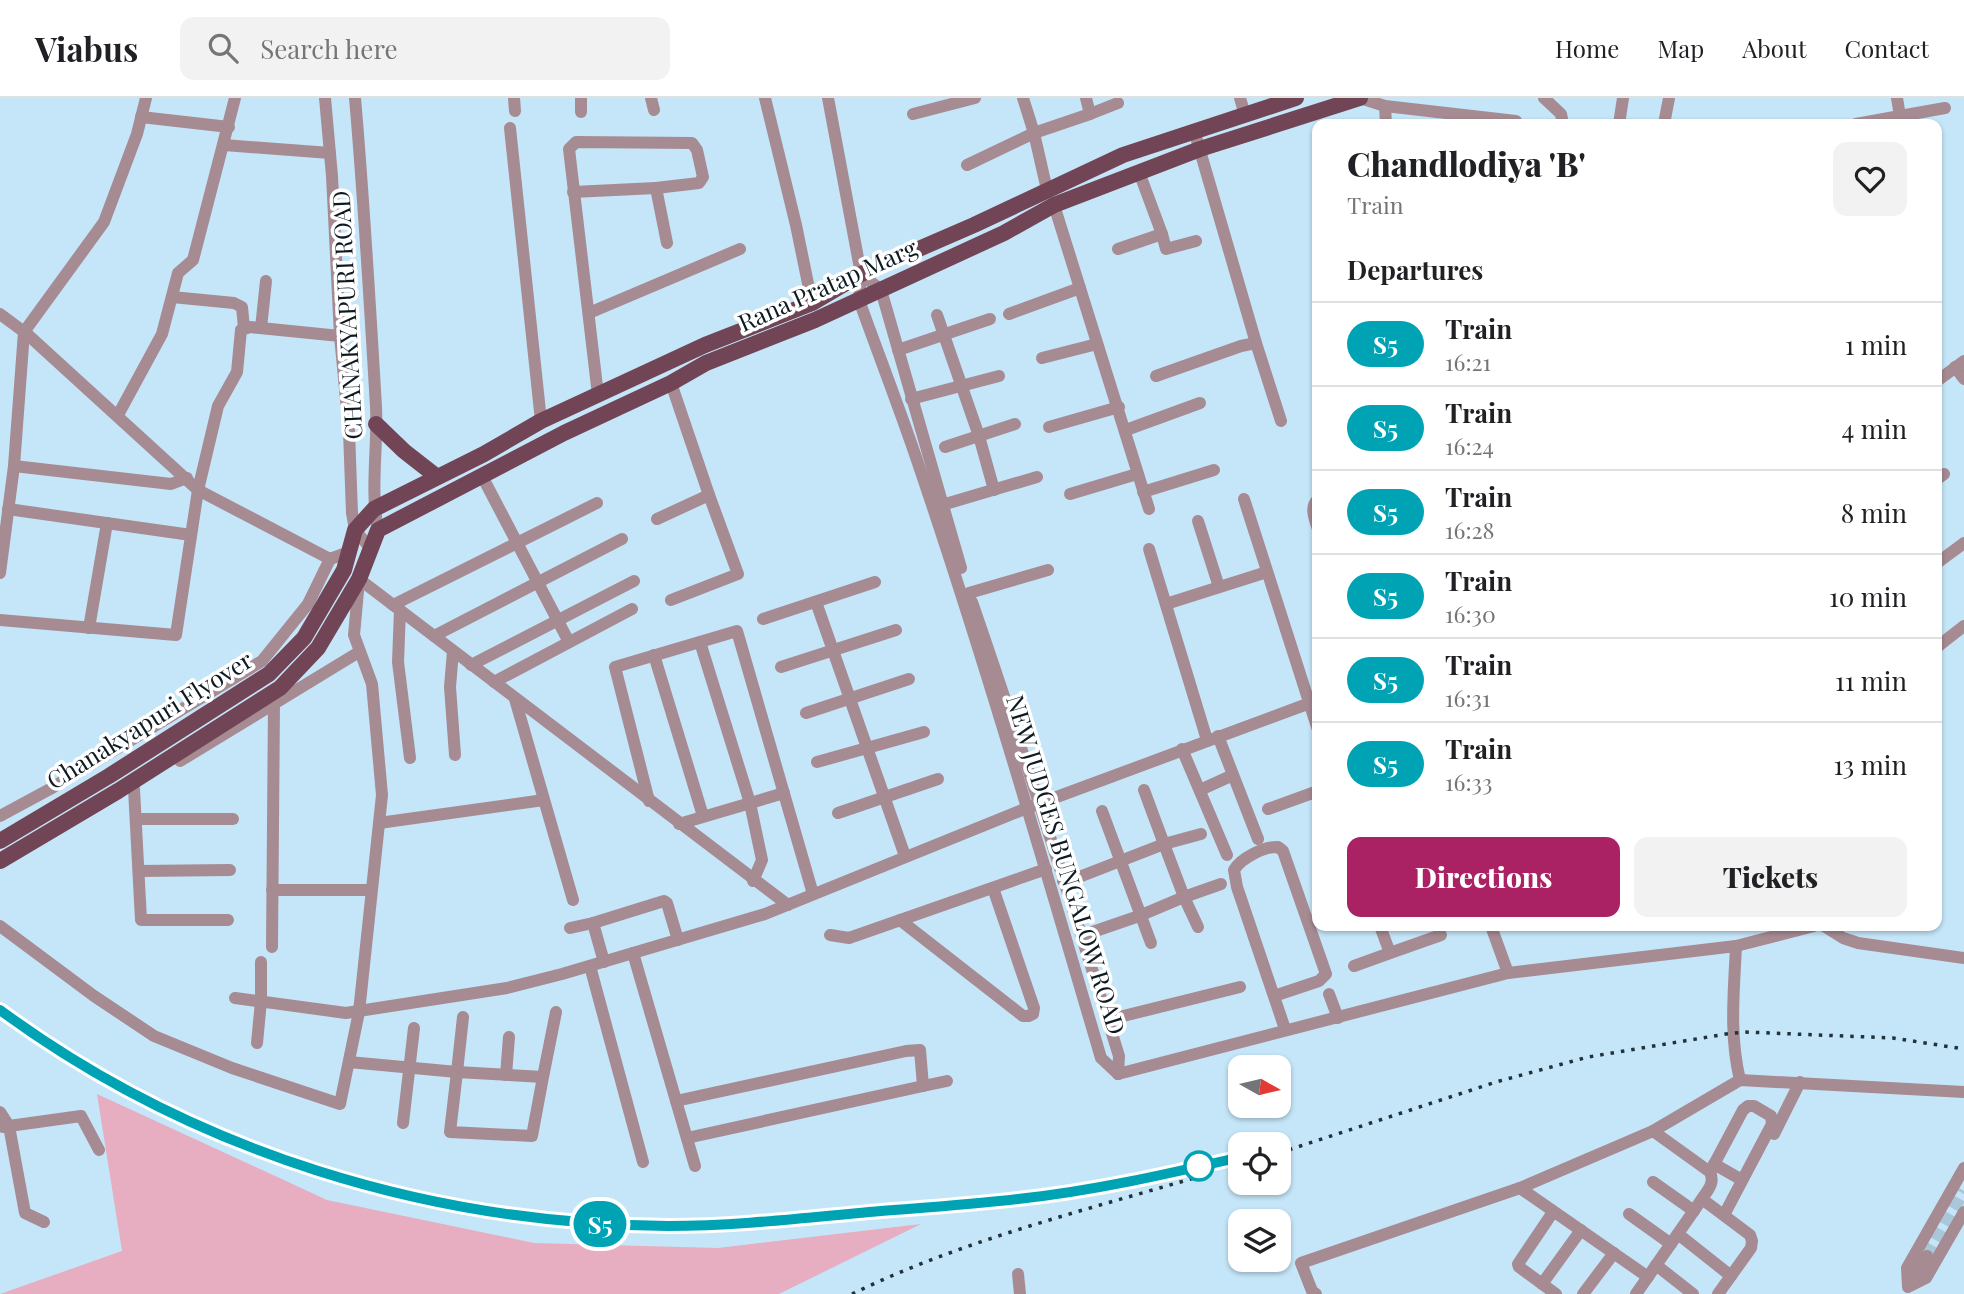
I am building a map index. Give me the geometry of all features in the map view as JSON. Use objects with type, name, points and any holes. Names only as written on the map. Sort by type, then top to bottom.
[{"type":"main road","name":"Rana Pratap Marg","points":[[378,530],[706,363],[815,320],[1003,233],[1051,197],[1123,155],[1296,98]]},
{"type":"main road","name":"Rana Pratap Marg","points":[[349,552],[355,530],[374,509],[484,454],[541,421],[705,345],[812,303],[861,274],[974,225],[1051,197],[1139,172],[1200,149],[1360,98]]},
{"type":"main road","points":[[376,424],[436,476]]},
{"type":"main road","points":[[359,579],[378,530]]},
{"type":"main road","name":"Chanakyapuri Flyover","points":[[0,841],[109,776],[269,674],[304,638],[344,570],[349,552]]},
{"type":"main road","name":"Chanakyapuri Flyover","points":[[0,861],[118,791],[280,688],[318,648],[359,579]]},
{"type":"street","points":[[1,564],[14,466],[24,332],[104,222],[146,98]]},
{"type":"street","points":[[118,415],[162,334],[178,273],[193,260],[235,98]]},
{"type":"street","points":[[328,98],[352,513],[355,530],[371,548]]},
{"type":"street","name":"CHANAKYAPURI ROAD","points":[[355,98],[364,194],[376,424],[374,509],[378,530]]},
{"type":"street","points":[[581,98],[581,112]]},
{"type":"street","points":[[765,98],[812,303]]},
{"type":"street","name":"NEW JUDGES BUNGALOW ROAD","points":[[828,98],[861,274],[859,300],[920,468],[1046,869],[1101,1058],[1118,1074]]},
{"type":"street","points":[[913,114],[975,98]]},
{"type":"street","points":[[1023,98],[1051,197],[1150,509]]},
{"type":"street","points":[[1087,98],[1090,114]]},
{"type":"street","points":[[1240,98],[1245,116]]},
{"type":"street","points":[[1360,98],[1437,119]]},
{"type":"street","points":[[1544,98],[1562,119]]},
{"type":"street","points":[[1620,119],[1623,98]]},
{"type":"street","points":[[1665,119],[1669,98]]},
{"type":"street","points":[[1898,98],[1900,116]]},
{"type":"street","points":[[967,165],[1034,133],[1118,103]]},
{"type":"street","points":[[1385,106],[1386,119]]},
{"type":"street","points":[[1884,119],[1945,108]]},
{"type":"street","points":[[141,117],[229,127]]},
{"type":"street","points":[[510,128],[541,421]]},
{"type":"street","points":[[1194,130],[1281,421]]},
{"type":"street","points":[[573,192],[699,183],[703,177],[697,150],[692,143],[576,142],[569,149],[573,192],[598,395]]},
{"type":"street","points":[[224,145],[330,153]]},
{"type":"street","points":[[1139,172],[1166,249],[1196,241]]},
{"type":"street","points":[[656,188],[667,243]]},
{"type":"street","points":[[1118,249],[1162,234]]},
{"type":"street","points":[[589,313],[740,248]]},
{"type":"street","points":[[861,274],[880,290],[969,593],[1041,803],[1119,1056],[1118,1074],[1508,973],[1736,946],[1794,931]]},
{"type":"street","points":[[261,328],[266,281]]},
{"type":"street","points":[[1009,314],[1080,288]]},
{"type":"street","points":[[0,620],[176,635],[198,490],[218,406],[237,372],[241,330],[244,328],[242,307],[234,303],[172,297]]},
{"type":"street","points":[[0,314],[118,415],[198,490],[330,559]]},
{"type":"street","points":[[937,315],[979,436],[994,490]]},
{"type":"street","points":[[898,350],[990,319]]},
{"type":"street","points":[[244,328],[340,336]]},
{"type":"street","points":[[1156,376],[1256,343]]},
{"type":"street","points":[[1042,358],[1097,344]]},
{"type":"street","points":[[1942,377],[1959,364],[1964,379]]},
{"type":"street","points":[[911,399],[999,376]]},
{"type":"street","points":[[671,383],[738,574],[671,600]]},
{"type":"street","points":[[1126,430],[1200,403]]},
{"type":"street","points":[[1049,427],[1119,407]]},
{"type":"street","points":[[945,447],[1015,424]]},
{"type":"street","points":[[14,466],[171,484],[187,478]]},
{"type":"street","points":[[1143,492],[1214,470]]},
{"type":"street","points":[[1070,494],[1137,474]]},
{"type":"street","points":[[482,476],[569,642]]},
{"type":"street","points":[[942,505],[1037,477]]},
{"type":"street","points":[[657,520],[709,495]]},
{"type":"street","points":[[1244,499],[1312,698]]},
{"type":"street","points":[[396,608],[516,542],[597,503]]},
{"type":"street","points":[[8,509],[191,535]]},
{"type":"street","points":[[1198,521],[1219,587]]},
{"type":"street","points":[[89,628],[107,523]]},
{"type":"street","points":[[434,636],[622,539]]},
{"type":"street","points":[[1942,559],[1964,543]]},
{"type":"street","points":[[1149,549],[1212,738],[1233,775],[1258,839]]},
{"type":"street","points":[[0,816],[50,789],[262,661],[309,604],[330,559],[349,552]]},
{"type":"street","points":[[969,593],[1048,570]]},
{"type":"street","points":[[1166,604],[1267,572]]},
{"type":"street","points":[[359,579],[788,905]]},
{"type":"street","points":[[0,926],[94,996],[154,1036],[232,1068],[340,1104],[359,1012],[382,795],[372,684],[354,635],[359,579]]},
{"type":"street","points":[[471,665],[634,581]]},
{"type":"street","points":[[763,619],[875,582]]},
{"type":"street","points":[[817,602],[905,856]]},
{"type":"street","points":[[396,608],[398,662],[410,758]]},
{"type":"street","points":[[494,682],[632,609]]},
{"type":"street","points":[[1942,643],[1964,626]]},
{"type":"street","points":[[781,667],[896,630]]},
{"type":"street","points":[[649,801],[615,667],[737,631],[813,894]]},
{"type":"street","points":[[700,642],[750,803],[762,860],[753,881]]},
{"type":"street","points":[[453,651],[450,687],[455,755]]},
{"type":"street","points":[[0,869],[359,652]]},
{"type":"street","points":[[654,655],[704,816]]},
{"type":"street","points":[[806,713],[909,679]]},
{"type":"street","points":[[515,698],[573,900]]},
{"type":"street","points":[[235,998],[346,1013],[359,1012],[507,988],[590,966],[788,905],[1027,808],[1312,701]]},
{"type":"street","points":[[272,947],[274,703]]},
{"type":"street","points":[[817,762],[924,732]]},
{"type":"street","points":[[1182,749],[1227,855]]},
{"type":"street","points":[[1200,790],[1233,775]]},
{"type":"street","points":[[838,813],[938,779]]},
{"type":"street","points":[[134,789],[141,920],[228,920]]},
{"type":"street","points":[[1144,790],[1198,927]]},
{"type":"street","points":[[679,824],[783,793]]},
{"type":"street","points":[[1268,809],[1312,793]]},
{"type":"street","points":[[379,823],[544,800]]},
{"type":"street","points":[[1102,811],[1151,943]]},
{"type":"street","points":[[136,819],[233,819]]},
{"type":"street","points":[[1063,881],[1164,844],[1201,834]]},
{"type":"street","points":[[1274,996],[1319,981],[1326,974],[1283,852],[1278,846],[1272,846],[1238,863],[1234,870],[1237,887],[1285,1029]]},
{"type":"street","points":[[830,935],[849,938],[1046,869]]},
{"type":"street","points":[[139,871],[230,870]]},
{"type":"street","points":[[1082,936],[1220,884]]},
{"type":"street","points":[[900,920],[1023,1016],[1029,1017],[1034,1008],[993,888]]},
{"type":"street","points":[[272,890],[371,890]]},
{"type":"street","points":[[570,928],[664,901],[667,903],[678,940]]},
{"type":"street","points":[[593,923],[604,962]]},
{"type":"street","points":[[1382,931],[1390,953]]},
{"type":"street","points":[[1493,931],[1508,973]]},
{"type":"street","points":[[1832,931],[1858,943],[1964,958]]},
{"type":"street","points":[[1354,966],[1441,934]]},
{"type":"street","points":[[1736,946],[1732,1027],[1740,1080]]},
{"type":"street","points":[[633,953],[695,1166]]},
{"type":"street","points":[[257,1043],[261,962]]},
{"type":"street","points":[[590,966],[643,1163]]},
{"type":"street","points":[[1107,1020],[1240,987]]},
{"type":"street","points":[[1329,994],[1338,1018]]},
{"type":"street","points":[[463,1017],[450,1132],[532,1136],[556,1012]]},
{"type":"street","points":[[403,1123],[414,1028]]},
{"type":"street","points":[[506,1075],[509,1037]]},
{"type":"street","points":[[676,1101],[920,1050],[923,1086]]},
{"type":"street","points":[[349,1062],[543,1077]]},
{"type":"street","points":[[1316,1294],[1312,1291],[1301,1263],[1520,1188],[1653,1131],[1740,1080],[1964,1092]]},
{"type":"street","points":[[687,1138],[947,1081]]},
{"type":"street","points":[[1724,1215],[1747,1179],[1800,1082]]},
{"type":"street","points":[[1636,1294],[1712,1184],[1712,1168],[1743,1110],[1754,1106],[1773,1119],[1747,1179]]},
{"type":"street","points":[[0,1112],[25,1213],[44,1222]]},
{"type":"street","points":[[4,1127],[80,1116],[99,1150]]},
{"type":"street","points":[[1653,1131],[1712,1168],[1747,1179]]},
{"type":"street","points":[[1906,1291],[1907,1268],[1964,1168]]},
{"type":"street","points":[[1653,1182],[1694,1211]]},
{"type":"street","points":[[1520,1188],[1648,1277]]},
{"type":"street","points":[[1702,1199],[1750,1235],[1752,1241],[1751,1248],[1718,1294]]},
{"type":"street","points":[[1553,1212],[1518,1264],[1556,1294]]},
{"type":"street","points":[[1906,1291],[1926,1278],[1964,1212]]},
{"type":"street","points":[[1629,1214],[1731,1276]]},
{"type":"street","points":[[1542,1284],[1581,1230]]},
{"type":"street","points":[[1583,1294],[1614,1253]]},
{"type":"street","points":[[1906,1291],[1927,1256]]},
{"type":"street","points":[[1656,1265],[1693,1294]]},
{"type":"street","points":[[1018,1274],[1020,1294]]},
{"type":"shaded area","points":[[97,1094],[327,1200],[534,1243],[718,1248],[921,1224],[779,1294],[0,1294],[122,1251]]},
{"type":"tunnel","points":[[1927,1256],[1964,1191]]},
{"type":"railway","points":[[0,1010],[67,1055],[136,1095],[208,1130],[283,1159],[360,1183],[438,1202],[517,1215],[597,1224],[662,1226],[937,1207],[1074,1191],[1228,1160]]},
{"type":"railway","points":[[1291,1149],[1496,1082],[1588,1057],[1726,1034],[1745,1032],[1893,1038],[1964,1049]]},
{"type":"railway","points":[[852,1294],[895,1274],[983,1241],[1211,1173]]},
{"type":"train","name":"S5","points":[[0,1010],[92,1072],[213,1133],[353,1182],[432,1202],[517,1216],[599,1224],[671,1226],[743,1222],[1018,1199],[1077,1191],[1228,1160]]}]
